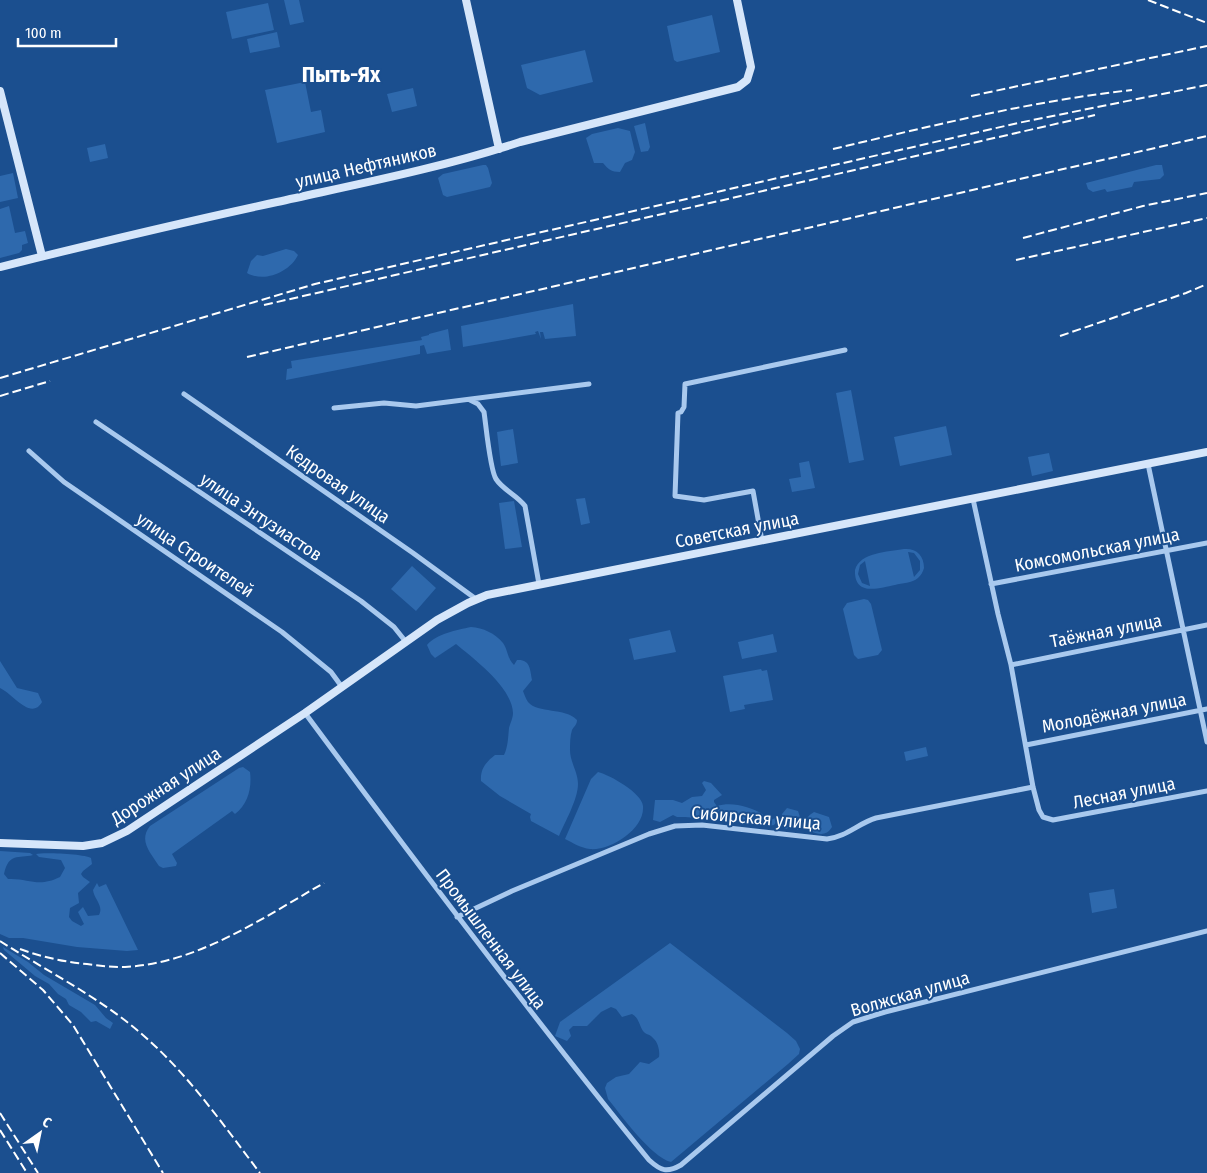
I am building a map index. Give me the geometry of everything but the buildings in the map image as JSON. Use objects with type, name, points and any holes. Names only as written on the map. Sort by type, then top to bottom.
[{"type":"street","points":[[466,0],[499,149]]},
{"type":"street","name":"улица Нефтяников","points":[[0,267],[195,220],[348,186],[738,87],[747,80],[751,67],[737,0]]},
{"type":"street","points":[[0,92],[42,256]]},
{"type":"street","points":[[762,541],[753,491],[704,500],[675,496],[678,412],[681,412],[684,407],[685,384],[845,350]]},
{"type":"street","points":[[334,408],[384,403],[416,406],[589,384]]},
{"type":"street","name":"Кедровая улица","points":[[184,394],[413,552],[476,599]]},
{"type":"street","points":[[468,399],[478,404],[484,412],[494,476],[501,485],[521,500],[525,506],[539,584]]},
{"type":"street","name":"улица Энтузиастов","points":[[96,422],[361,601],[394,627],[406,642]]},
{"type":"street","name":"улица Строителей","points":[[29,451],[64,482],[282,632],[331,672],[342,687]]},
{"type":"street","name":"Советская улица","points":[[305,713],[448,614],[476,599],[500,592],[1207,452]]},
{"type":"street","points":[[1148,464],[1207,742]]},
{"type":"street","points":[[973,499],[1011,665],[1033,787]]},
{"type":"street","name":"Комсомольская улица","points":[[991,584],[1207,543]]},
{"type":"street","name":"Таёжная улица","points":[[1011,665],[1207,625]]},
{"type":"street","name":"Молодёжная улица","points":[[1026,745],[1207,709]]},
{"type":"street","name":"Дорожная улица","points":[[0,843],[75,846],[93,844],[114,838],[141,823],[305,713]]},
{"type":"street","name":"Промышленная улица","points":[[305,713],[561,1053],[648,1160],[658,1168],[666,1171]]},
{"type":"street","name":"Сибирская улица","points":[[457,917],[512,891],[649,834],[675,826],[702,825],[827,839],[842,836],[867,821],[876,818],[1033,787]]},
{"type":"street","name":"Лесная улица","points":[[1033,787],[1041,814],[1046,819],[1058,820],[1207,791]]},
{"type":"street","name":"Волжская улица","points":[[666,1171],[671,1171],[681,1165],[833,1036],[853,1022],[885,1012],[1207,930]]},
{"type":"shaded area","points":[[284,0],[299,0],[304,22],[290,25]]},
{"type":"shaded area","points":[[268,3],[274,30],[232,39],[226,12]]},
{"type":"shaded area","points":[[712,15],[720,52],[677,62],[674,60],[667,26]]},
{"type":"shaded area","points":[[277,32],[280,47],[250,53],[247,39]]},
{"type":"shaded area","points":[[585,50],[593,82],[540,95],[527,88],[521,65]]},
{"type":"shaded area","points":[[305,82],[311,112],[321,110],[325,132],[277,143],[265,90]]},
{"type":"shaded area","points":[[413,88],[417,106],[392,112],[387,94]]},
{"type":"shaded area","points":[[645,123],[650,147],[648,151],[641,152],[634,126]]},
{"type":"shaded area","points":[[618,128],[630,131],[635,152],[632,160],[625,163],[620,172],[610,170],[603,163],[594,163],[586,138],[592,134]]},
{"type":"shaded area","points":[[105,144],[108,158],[90,162],[87,148]]},
{"type":"shaded area","points":[[486,165],[488,168],[492,183],[490,187],[447,197],[443,195],[438,178],[443,174]]},
{"type":"shaded area","points":[[1162,165],[1164,175],[1160,179],[1134,182],[1132,187],[1107,192],[1105,189],[1093,192],[1088,189],[1086,183]]},
{"type":"shaded area","points":[[13,173],[18,198],[0,202],[0,176]]},
{"type":"shaded area","points":[[9,206],[15,233],[25,231],[28,243],[22,245],[22,250],[19,253],[0,258],[0,209]]},
{"type":"shaded area","points":[[286,249],[294,251],[298,255],[283,271],[261,277],[247,273],[251,261],[257,255],[263,256]]},
{"type":"shaded area","points":[[573,304],[576,336],[545,339],[543,332],[540,332],[541,339],[538,331],[535,332],[536,334],[463,347],[461,326]]},
{"type":"shaded area","points":[[448,329],[451,350],[427,354],[424,345],[420,346],[420,354],[286,380],[287,369],[292,368],[291,361],[422,340],[421,337]]},
{"type":"shaded area","points":[[851,390],[864,460],[849,463],[836,393]]},
{"type":"shaded area","points":[[946,426],[952,455],[900,466],[894,437]]},
{"type":"shaded area","points":[[513,429],[518,463],[501,466],[497,432]]},
{"type":"shaded area","points":[[1049,453],[1053,471],[1032,476],[1028,457]]},
{"type":"shaded area","points":[[809,461],[815,488],[792,492],[789,479],[801,477],[799,463]]},
{"type":"shaded area","points":[[585,498],[590,523],[581,525],[576,499]]},
{"type":"shaded area","points":[[514,501],[522,547],[505,549],[499,503]]},
{"type":"shaded area","points":[[904,549],[916,551],[923,559],[924,568],[916,580],[875,589],[869,589],[859,584],[856,579],[855,570],[858,564],[868,556]],"holes":[[[908,552],[914,553],[920,561],[920,570],[914,577]],[[865,561],[870,586],[862,583],[858,574],[860,565]]]},
{"type":"shaded area","points":[[412,566],[436,588],[416,611],[391,589]]},
{"type":"shaded area","points":[[864,599],[868,600],[871,604],[882,650],[878,655],[858,659],[854,655],[843,609],[847,603]]},
{"type":"shaded area","points":[[471,627],[488,632],[500,639],[514,665],[517,660],[527,663],[532,680],[523,691],[532,706],[566,713],[577,720],[571,732],[570,750],[578,784],[574,803],[559,836],[531,821],[531,814],[500,796],[481,781],[486,763],[495,755],[504,755],[513,715],[511,703],[506,693],[491,674],[456,644],[435,658],[427,645],[441,635]]},
{"type":"shaded area","points":[[670,630],[676,652],[634,660],[629,639]]},
{"type":"shaded area","points":[[773,634],[777,652],[742,659],[738,642]]},
{"type":"shaded area","points":[[0,661],[17,688],[38,693],[42,702],[38,707],[33,709],[27,708],[0,688]]},
{"type":"shaded area","points":[[761,669],[762,671],[767,670],[773,700],[744,705],[745,709],[730,712],[723,676]]},
{"type":"shaded area","points":[[926,747],[928,756],[906,761],[904,752]]},
{"type":"shaded area","points":[[243,767],[250,772],[250,784],[246,801],[239,810],[235,814],[232,811],[172,854],[177,863],[176,866],[163,868],[159,866],[149,852],[145,842],[150,826]]},
{"type":"shaded area","points":[[598,772],[631,790],[643,806],[642,815],[638,823],[625,837],[607,846],[590,849],[565,839],[591,779]]},
{"type":"shaded area","points":[[704,781],[711,783],[722,795],[714,800],[717,806],[738,805],[759,812],[771,820],[775,818],[777,821],[774,825],[767,826],[744,822],[677,817],[673,815],[660,822],[653,820],[655,800],[673,800],[682,803],[692,797],[702,796],[706,790],[702,783]]},
{"type":"shaded area","points":[[787,808],[798,811],[801,820],[798,830],[792,826],[786,829],[782,827],[782,814]]},
{"type":"shaded area","points":[[814,812],[829,817],[832,827],[830,830],[819,834],[809,831],[805,822]]},
{"type":"shaded area","points":[[0,851],[30,853],[33,855],[11,859],[4,874],[8,879],[39,882],[46,882],[60,877],[65,868],[61,860],[39,857],[36,854],[81,855],[91,858],[92,864],[81,874],[90,882],[78,893],[79,903],[70,908],[69,917],[81,926],[84,924],[78,912],[83,907],[88,916],[99,915],[100,906],[93,890],[97,883],[99,887],[106,884],[138,950],[127,951],[77,947],[23,938],[9,938],[0,934]]},
{"type":"shaded area","points":[[1114,889],[1117,908],[1092,913],[1089,893]]},
{"type":"shaded area","points":[[670,943],[787,1033],[796,1041],[800,1049],[799,1054],[788,1064],[671,1162],[663,1159],[637,1135],[608,1099],[605,1088],[607,1083],[616,1077],[629,1074],[640,1062],[649,1064],[659,1057],[659,1049],[656,1042],[643,1031],[636,1018],[632,1014],[622,1017],[616,1009],[611,1007],[601,1012],[587,1026],[573,1026],[569,1030],[571,1036],[567,1041],[555,1036],[560,1022]]},
{"type":"shaded area","points":[[3,947],[28,962],[44,975],[95,1005],[113,1023],[110,1029],[96,1021],[91,1022],[81,1012],[69,1005],[66,999],[58,994],[49,984],[35,976],[4,950]]},
{"type":"railway","points":[[1148,0],[1207,23]]},
{"type":"railway","points":[[971,96],[1207,46]]},
{"type":"railway","points":[[0,378],[315,284],[1018,123],[1207,85]]},
{"type":"railway","points":[[833,149],[1019,107],[1132,90]]},
{"type":"railway","points":[[264,305],[1095,115]]},
{"type":"railway","points":[[247,357],[1207,136]]},
{"type":"railway","points":[[1023,238],[1143,206],[1207,193]]},
{"type":"railway","points":[[1016,260],[1207,218]]},
{"type":"railway","points":[[1060,336],[1207,284]]},
{"type":"railway","points":[[0,396],[50,381]]},
{"type":"railway","points":[[20,949],[53,959],[111,967],[152,964],[179,957],[229,937],[324,883]]},
{"type":"railway","points":[[0,941],[92,997],[144,1036],[191,1084],[260,1173]]},
{"type":"railway","points":[[0,953],[43,990],[73,1025],[163,1173]]},
{"type":"railway","points":[[0,1113],[38,1173]]},
{"type":"railway","points":[[0,1130],[27,1173]]},
{"type":"district","name":"Пыть-Ях","points":[[341,74]]}]
